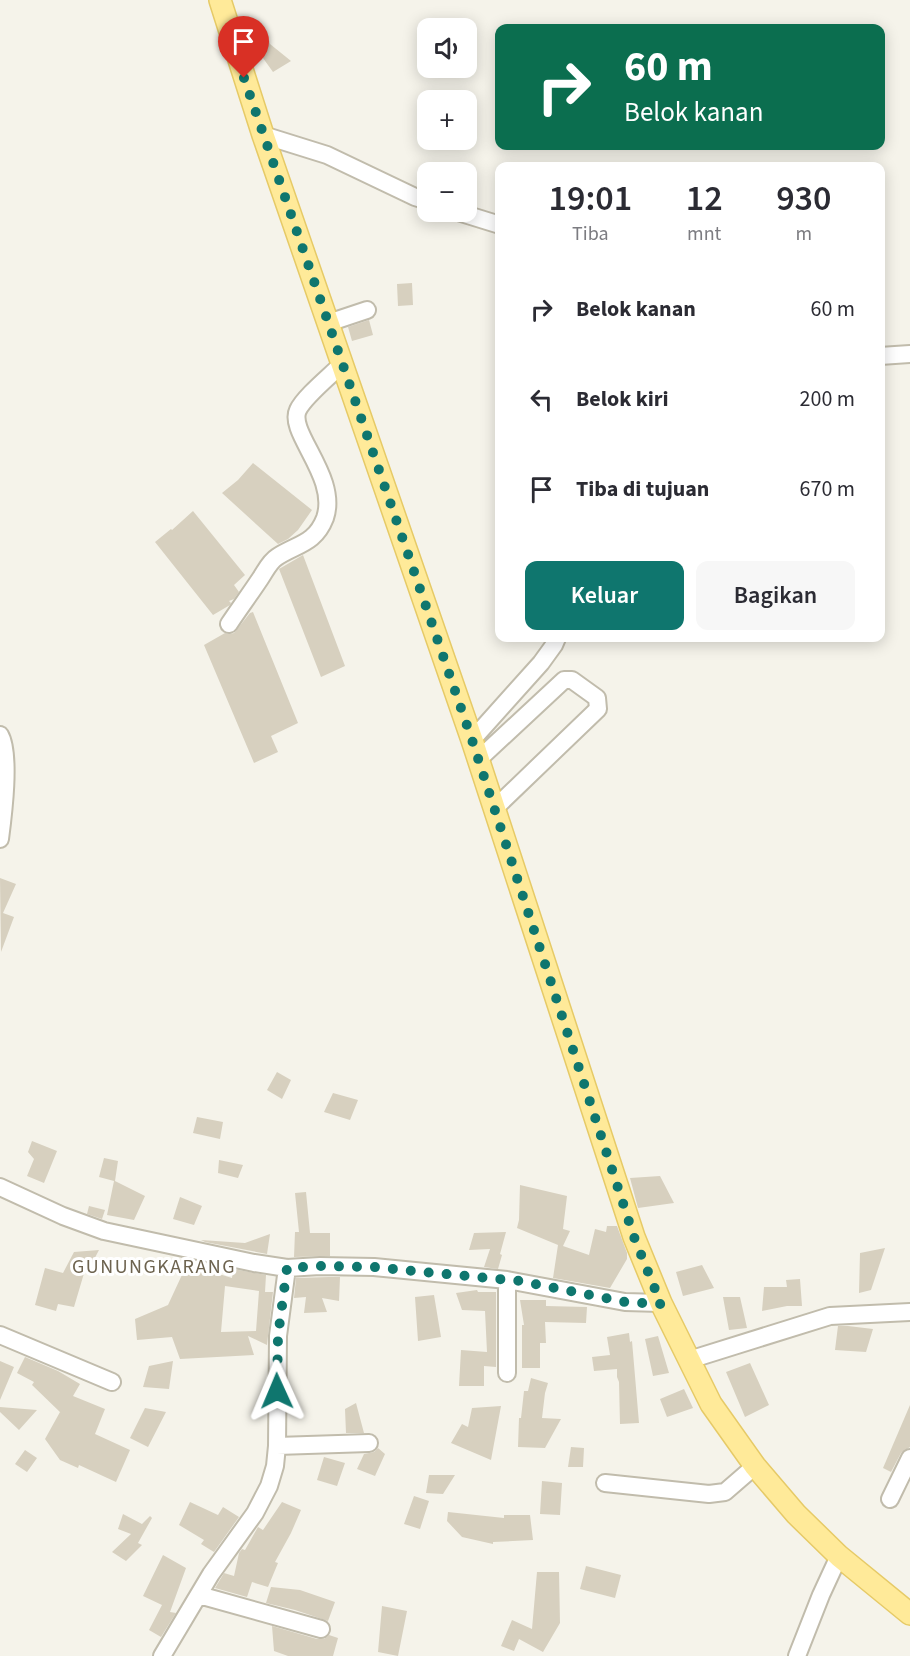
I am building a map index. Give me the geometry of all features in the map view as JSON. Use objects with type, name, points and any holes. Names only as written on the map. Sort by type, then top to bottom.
[{"type":"main road","points":[[220,0],[263,135],[495,808],[634,1237],[661,1304],[711,1404],[755,1466],[796,1514],[839,1556],[910,1614]]},
{"type":"street","points":[[263,135],[327,155],[417,197]]},
{"type":"street","points":[[477,218],[495,223]]},
{"type":"street","points":[[328,323],[367,310]]},
{"type":"street","points":[[885,356],[910,354]]},
{"type":"street","points":[[229,624],[272,561],[304,544],[321,527],[328,507],[326,486],[300,432],[296,416],[303,402],[342,364]]},
{"type":"street","points":[[475,749],[555,642]]},
{"type":"street","points":[[475,749],[564,680],[572,680],[597,698],[598,709],[495,808]]},
{"type":"street","points":[[0,735],[3,742],[5,786],[0,839]]},
{"type":"street","points":[[0,1187],[63,1216],[104,1231],[239,1260],[287,1268],[374,1267],[507,1280],[608,1300],[661,1304]]},
{"type":"street","points":[[162,1656],[211,1574],[255,1513],[275,1466],[278,1446],[278,1336],[287,1268]]},
{"type":"street","points":[[507,1280],[507,1373]]},
{"type":"street","points":[[688,1360],[823,1318],[910,1312]]},
{"type":"street","points":[[0,1335],[112,1382]]},
{"type":"street","points":[[278,1446],[369,1443]]},
{"type":"street","points":[[890,1499],[910,1458]]},
{"type":"street","points":[[605,1483],[709,1494],[719,1493],[726,1491],[755,1466]]},
{"type":"street","points":[[796,1656],[839,1556]]},
{"type":"street","points":[[199,1596],[321,1629]]},
{"type":"building","points":[[266,34],[270,44],[291,61],[273,72],[253,44]]},
{"type":"building","points":[[412,283],[413,305],[398,306],[397,284]]},
{"type":"building","points":[[369,320],[373,335],[352,341],[348,327]]},
{"type":"building","points":[[253,463],[312,510],[298,530],[278,544],[222,493]]},
{"type":"building","points":[[193,511],[245,575],[234,585],[239,592],[234,599],[229,601],[230,605],[213,615],[155,542]]},
{"type":"building","points":[[303,555],[345,666],[321,677],[279,569]]},
{"type":"building","points":[[253,612],[298,723],[271,736],[278,752],[254,763],[204,645],[225,633],[234,633]]},
{"type":"building","points":[[0,878],[16,884],[3,913],[14,917],[1,952]]},
{"type":"building","points":[[277,1072],[291,1080],[282,1099],[267,1090]]},
{"type":"building","points":[[333,1093],[358,1100],[350,1120],[324,1112]]},
{"type":"building","points":[[197,1117],[223,1122],[220,1139],[193,1133]]},
{"type":"building","points":[[32,1141],[57,1151],[44,1183],[27,1176],[34,1159],[28,1152]]},
{"type":"building","points":[[104,1158],[118,1161],[115,1181],[145,1196],[134,1220],[107,1215],[114,1181],[99,1177]]},
{"type":"building","points":[[219,1160],[243,1165],[238,1178],[218,1173]]},
{"type":"building","points":[[660,1176],[674,1203],[638,1208],[630,1178]]},
{"type":"building","points":[[520,1185],[567,1196],[563,1229],[570,1231],[563,1246],[589,1255],[595,1229],[606,1232],[607,1226],[617,1226],[627,1259],[610,1288],[553,1278],[558,1245],[517,1228]]},
{"type":"building","points":[[306,1192],[310,1233],[330,1233],[330,1256],[294,1257],[295,1232],[299,1232],[295,1193]]},
{"type":"building","points":[[180,1197],[202,1206],[194,1225],[173,1219]]},
{"type":"building","points":[[89,1206],[105,1210],[102,1219],[87,1214]]},
{"type":"building","points":[[506,1232],[498,1269],[484,1267],[490,1249],[469,1250],[474,1233]]},
{"type":"building","points":[[270,1234],[267,1254],[201,1240],[245,1243]]},
{"type":"building","points":[[885,1248],[871,1290],[859,1293],[860,1253]]},
{"type":"building","points":[[99,1250],[88,1271],[85,1270],[74,1307],[58,1304],[56,1311],[35,1305],[45,1268],[63,1273],[74,1252]]},
{"type":"building","points":[[187,1264],[232,1278],[233,1269],[266,1275],[265,1292],[273,1292],[267,1345],[248,1336],[254,1355],[180,1359],[172,1337],[137,1340],[135,1319],[168,1305]],"holes":[[[225,1286],[259,1291],[256,1331],[221,1332]]]},
{"type":"building","points":[[702,1265],[714,1288],[683,1296],[676,1272]]},
{"type":"building","points":[[340,1277],[339,1301],[322,1298],[327,1312],[304,1313],[306,1297],[294,1298],[296,1278]]},
{"type":"building","points":[[800,1279],[802,1306],[787,1306],[762,1311],[764,1287],[787,1287],[786,1280]]},
{"type":"building","points":[[477,1290],[478,1292],[496,1292],[496,1367],[484,1366],[484,1386],[459,1386],[461,1350],[487,1352],[485,1311],[462,1310],[456,1293]]},
{"type":"building","points":[[434,1295],[441,1337],[418,1341],[415,1297]]},
{"type":"building","points":[[723,1297],[740,1297],[747,1328],[729,1330]]},
{"type":"building","points":[[520,1300],[546,1300],[546,1306],[587,1307],[586,1323],[545,1322],[546,1343],[540,1343],[540,1368],[522,1368],[522,1325],[524,1325]]},
{"type":"building","points":[[838,1326],[873,1329],[866,1352],[835,1350]]},
{"type":"building","points":[[629,1333],[630,1342],[632,1341],[639,1423],[620,1424],[617,1369],[594,1371],[592,1357],[610,1355],[607,1337]]},
{"type":"building","points":[[658,1336],[669,1373],[653,1376],[645,1339]]},
{"type":"building","points":[[25,1357],[58,1371],[80,1384],[73,1396],[105,1409],[95,1434],[130,1450],[116,1482],[79,1465],[78,1468],[60,1460],[45,1439],[60,1412],[32,1385],[34,1382],[17,1373]]},
{"type":"building","points":[[0,1361],[14,1367],[0,1400]]},
{"type":"building","points":[[173,1361],[169,1389],[143,1387],[149,1366]]},
{"type":"building","points":[[750,1363],[769,1405],[745,1417],[726,1372]]},
{"type":"building","points":[[531,1378],[548,1383],[542,1418],[561,1419],[545,1448],[518,1447],[519,1418],[521,1418],[524,1391],[528,1391]]},
{"type":"building","points":[[684,1389],[693,1408],[667,1417],[660,1399]]},
{"type":"building","points":[[356,1403],[364,1433],[346,1433],[345,1409]]},
{"type":"building","points":[[910,1405],[910,1447],[901,1453],[891,1472],[883,1468]]},
{"type":"building","points":[[501,1406],[491,1460],[451,1443],[462,1424],[468,1427],[472,1408]]},
{"type":"building","points":[[0,1407],[37,1410],[19,1430],[0,1412]]},
{"type":"building","points":[[145,1408],[166,1412],[148,1447],[130,1438]]},
{"type":"building","points":[[571,1447],[584,1448],[583,1467],[568,1467]]},
{"type":"building","points":[[378,1448],[385,1454],[375,1476],[357,1469],[364,1454],[374,1452]]},
{"type":"building","points":[[25,1450],[37,1458],[27,1472],[15,1464]]},
{"type":"building","points":[[324,1457],[345,1463],[337,1486],[317,1480]]},
{"type":"building","points":[[429,1475],[455,1475],[443,1494],[426,1493]]},
{"type":"building","points":[[542,1481],[562,1483],[560,1515],[540,1514]]},
{"type":"building","points":[[414,1496],[429,1501],[420,1529],[404,1524]]},
{"type":"building","points":[[190,1502],[218,1515],[223,1507],[239,1517],[214,1552],[201,1544],[204,1540],[179,1525]]},
{"type":"building","points":[[282,1502],[301,1510],[275,1562],[278,1563],[268,1587],[252,1582],[247,1597],[215,1588],[224,1573],[234,1576],[239,1553],[242,1549],[245,1550],[258,1527],[263,1530]]},
{"type":"building","points":[[448,1512],[504,1518],[504,1515],[530,1515],[533,1540],[493,1542],[493,1544],[462,1537],[447,1521]]},
{"type":"building","points":[[123,1514],[142,1524],[150,1516],[152,1518],[138,1543],[142,1545],[126,1561],[112,1552],[131,1534],[118,1529]]},
{"type":"building","points":[[163,1555],[186,1568],[170,1612],[176,1613],[161,1637],[149,1630],[162,1605],[143,1596]]},
{"type":"building","points":[[586,1566],[621,1575],[615,1598],[580,1589]]},
{"type":"building","points":[[537,1572],[559,1572],[560,1623],[543,1652],[519,1639],[514,1651],[501,1646],[512,1620],[532,1629]]},
{"type":"building","points":[[271,1587],[300,1590],[335,1602],[328,1621],[266,1603]]},
{"type":"building","points":[[382,1606],[407,1611],[398,1656],[378,1652]]},
{"type":"building","points":[[272,1626],[317,1639],[324,1639],[329,1635],[338,1638],[333,1656],[288,1656],[274,1651]]},
{"type":"district","name":"GUNUNGKARANG","points":[[154,1266]]},
{"type":"route","points":[[244,78],[472,740],[634,1237],[661,1304],[625,1302],[520,1281],[374,1267],[287,1268],[278,1336],[277,1391]]}]
